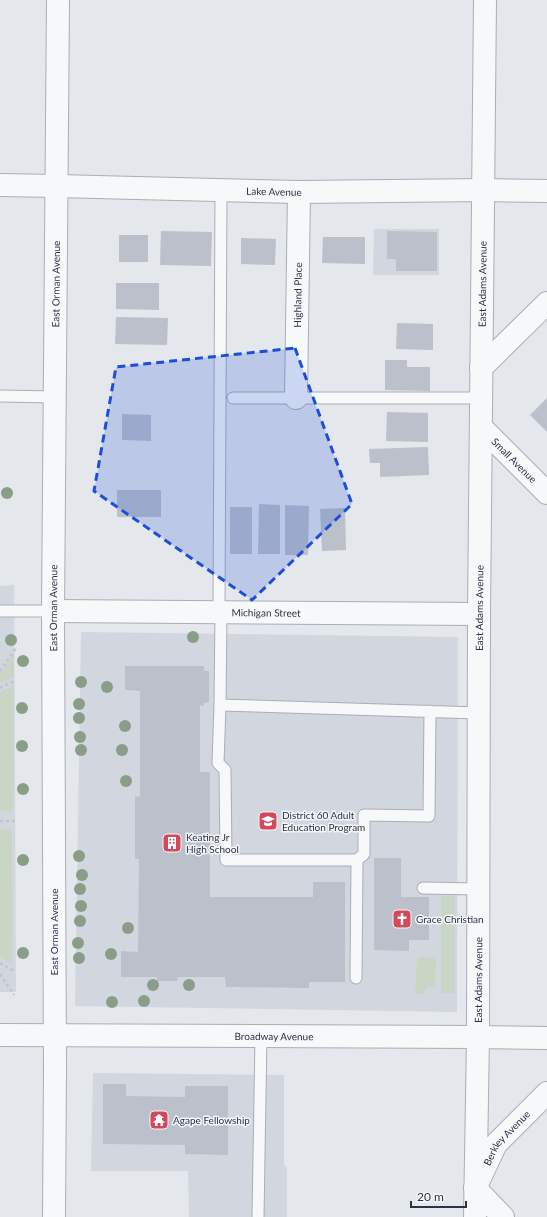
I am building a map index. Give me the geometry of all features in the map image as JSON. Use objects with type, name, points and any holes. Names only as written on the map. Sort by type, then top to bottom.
[{"type":"street","name":"East Orman Avenue","points":[[54,1217],[53,611],[58,0]]},
{"type":"street","name":"East Adams Avenue","points":[[475,1217],[478,1037],[478,713],[485,0]]},
{"type":"street","name":"Lake Avenue","points":[[0,185],[299,192],[484,190],[539,191]]},
{"type":"street","name":"Highland Place","points":[[296,398],[299,192]]},
{"type":"street","points":[[481,368],[542,308]]},
{"type":"street","name":"Small Avenue","points":[[481,427],[547,493]]},
{"type":"street","name":"Michigan Street","points":[[53,611],[479,614]]},
{"type":"street","name":"Broadway Avenue","points":[[0,1035],[547,1038]]},
{"type":"street","name":"Berkley Avenue","points":[[475,1188],[496,1144],[547,1093]]},
{"type":"street","points":[[475,1188],[503,1217]]},
{"type":"lane","points":[[221,190],[220,705],[218,763],[225,770],[226,860],[357,860],[364,854],[364,815],[429,816],[430,711]]},
{"type":"lane","points":[[0,396],[55,397]]},
{"type":"lane","points":[[233,398],[481,398]]},
{"type":"lane","points":[[0,611],[53,611]]},
{"type":"lane","points":[[220,705],[478,713]]},
{"type":"lane","points":[[356,978],[357,860]]},
{"type":"lane","points":[[423,888],[478,889]]},
{"type":"lane","points":[[258,1217],[261,1036]]},
{"type":"path","points":[[0,671],[16,648]]},
{"type":"path","points":[[0,688],[16,680]]},
{"type":"path","points":[[0,821],[15,821]]},
{"type":"path","points":[[0,963],[14,971]]},
{"type":"path","points":[[0,974],[14,995]]},
{"type":"highlighted area","points":[[295,348],[352,504],[252,600],[94,491],[116,367]]},
{"type":"shaded area","points":[[374,229],[439,229],[439,275],[373,275]]},
{"type":"shaded area","points":[[14,585],[16,992],[0,992],[0,586]]},
{"type":"shaded area","name":"District 60 Adult Education Program","points":[[81,632],[458,637],[457,1012],[75,1006]]},
{"type":"shaded area","points":[[93,1073],[284,1075],[284,1165],[287,1168],[287,1217],[189,1217],[188,1171],[91,1171]]},
{"type":"green space","points":[[14,653],[14,676],[0,683],[0,674]]},
{"type":"green space","points":[[14,685],[13,808],[10,811],[0,811],[0,692]]},
{"type":"green space","points":[[0,829],[10,829],[12,831],[12,964],[0,957]]},
{"type":"green space","points":[[441,896],[455,896],[455,993],[441,993]]},
{"type":"green space","points":[[420,957],[436,957],[435,987],[427,987],[424,994],[415,994],[417,959]]},
{"type":"building","points":[[161,231],[212,232],[211,266],[160,265]]},
{"type":"building","points":[[387,231],[437,232],[437,271],[396,271],[396,259],[387,259]]},
{"type":"building","points":[[119,235],[148,235],[148,262],[119,262]]},
{"type":"building","points":[[323,237],[365,237],[365,264],[322,263]]},
{"type":"building","points":[[241,238],[276,239],[275,265],[241,264]]},
{"type":"building","points":[[116,283],[159,283],[159,310],[116,309]]},
{"type":"building","points":[[116,317],[168,318],[167,345],[115,344]]},
{"type":"building","points":[[397,323],[433,324],[433,350],[396,349]]},
{"type":"building","points":[[385,360],[407,360],[407,367],[430,367],[430,391],[385,390]]},
{"type":"building","points":[[547,398],[547,432],[530,415]]},
{"type":"building","points":[[387,412],[428,413],[428,442],[386,441]]},
{"type":"building","points":[[122,414],[151,415],[151,441],[122,440]]},
{"type":"building","points":[[428,447],[429,475],[380,477],[380,463],[370,463],[369,449]]},
{"type":"building","points":[[117,490],[161,490],[161,517],[117,517]]},
{"type":"building","points":[[259,504],[280,505],[280,554],[258,554]]},
{"type":"building","points":[[285,505],[309,506],[308,555],[285,555]]},
{"type":"building","points":[[230,507],[252,507],[252,554],[230,554]]},
{"type":"building","points":[[345,508],[346,550],[322,551],[320,509]]},
{"type":"building","name":"Keating Jr High School","points":[[125,666],[204,666],[204,671],[209,671],[209,702],[204,703],[204,706],[200,705],[200,772],[210,772],[210,897],[313,897],[313,882],[345,882],[345,982],[309,982],[309,988],[226,987],[225,977],[178,977],[177,981],[157,981],[157,977],[121,977],[121,951],[138,952],[139,859],[135,859],[135,797],[140,796],[140,691],[125,690]]},
{"type":"building","name":"Grace Christian","points":[[374,858],[401,858],[401,897],[429,897],[429,940],[409,940],[409,951],[374,950]]},
{"type":"building","points":[[103,1084],[126,1084],[126,1096],[185,1097],[185,1086],[228,1086],[228,1155],[185,1154],[185,1145],[103,1144]]},
{"type":"place","name":"District 60 Adult Education Program","points":[[268,821]]},
{"type":"place","name":"Keating Jr High School","points":[[172,843]]},
{"type":"place","name":"Grace Christian","points":[[402,919]]},
{"type":"place","name":"Agape Fellowship","points":[[159,1120]]}]
